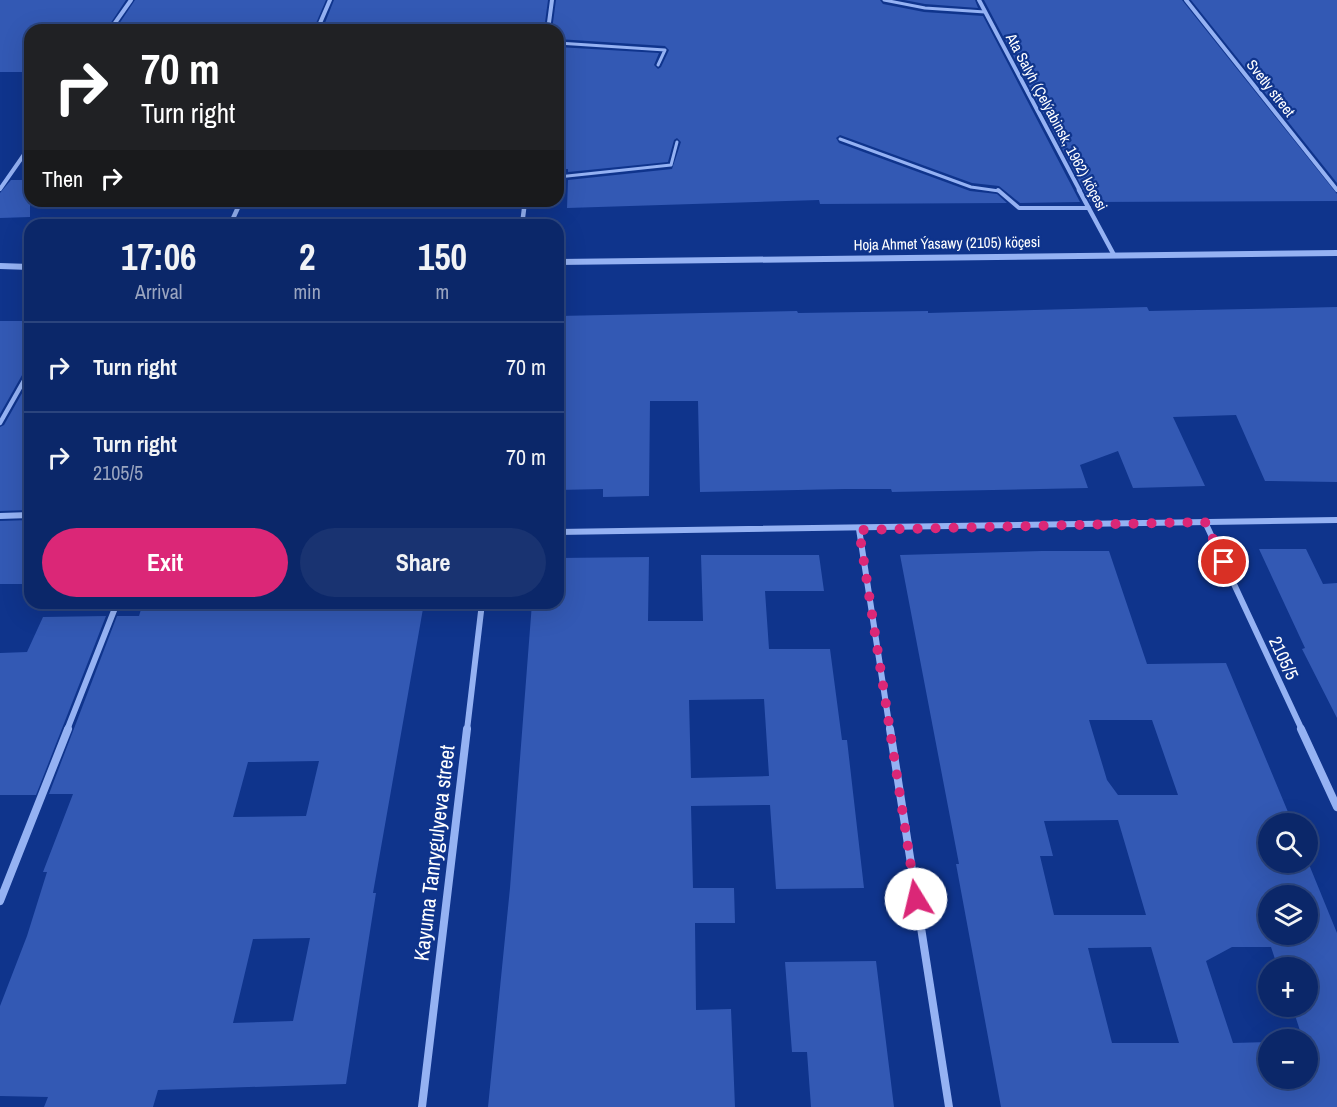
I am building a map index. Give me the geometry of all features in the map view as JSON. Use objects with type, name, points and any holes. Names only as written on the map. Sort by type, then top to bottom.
[{"type":"street","points":[[114,24],[131,0]]},
{"type":"street","points":[[320,24],[330,0]]},
{"type":"street","points":[[549,24],[552,0]]},
{"type":"street","name":"Ata Salyh (Çelýabinsk, 1962) köçesi","points":[[979,0],[1114,255]]},
{"type":"street","name":"Svetly street","points":[[1186,0],[1337,190]]},
{"type":"street","points":[[0,189],[24,155]]},
{"type":"street","name":"Hoja Ahmet Ýasawy (2105) köçesi","points":[[564,262],[1337,253]]},
{"type":"street","points":[[0,266],[24,267]]},
{"type":"street","points":[[0,423],[24,381]]},
{"type":"street","points":[[0,516],[24,515]]},
{"type":"street","points":[[564,532],[859,530],[1337,520]]},
{"type":"street","name":"2105/5","points":[[1205,522],[1337,807]]},
{"type":"street","points":[[859,530],[949,1107]]},
{"type":"street","points":[[0,901],[115,609]]},
{"type":"street","name":"Kayuma Tanrygulyeva street","points":[[422,1107],[481,609]]},
{"type":"lane","points":[[884,0],[926,8],[985,12]]},
{"type":"lane","points":[[564,43],[665,50],[658,65]]},
{"type":"lane","points":[[840,139],[971,187],[997,189],[1019,208],[1089,208]]},
{"type":"lane","points":[[564,176],[671,165],[676,142]]},
{"type":"building","points":[[0,0],[126,0],[110,24],[24,24],[24,72],[0,72]]},
{"type":"building","points":[[135,0],[326,0],[316,24],[119,24]]},
{"type":"building","points":[[334,0],[548,0],[545,24],[325,24]]},
{"type":"building","points":[[556,0],[880,0],[883,4],[924,12],[983,16],[1080,202],[1020,203],[999,186],[972,183],[840,135],[836,138],[839,143],[970,191],[997,194],[1007,203],[820,204],[819,200],[567,208],[568,180],[672,169],[681,142],[677,138],[674,140],[668,162],[568,172],[568,169],[564,169],[564,47],[659,53],[654,65],[658,69],[669,50],[665,46],[564,39],[564,24],[553,24]]},
{"type":"building","points":[[904,0],[975,0],[978,8],[925,4]]},
{"type":"building","points":[[984,0],[1182,0],[1337,194],[1337,201],[1090,202]]},
{"type":"building","points":[[1191,0],[1337,0],[1337,183]]},
{"type":"building","points":[[11,180],[24,180],[24,207],[30,207],[30,217],[0,218],[0,193]]},
{"type":"building","points":[[1147,307],[1149,311],[1337,307],[1337,482],[1265,481],[1236,415],[1173,417],[1205,486],[1133,488],[1118,451],[1080,465],[1088,488],[892,492],[891,489],[845,489],[700,492],[698,401],[650,401],[649,496],[603,497],[603,489],[564,490],[564,316],[797,311],[798,313],[928,311],[928,313]]},
{"type":"building","points":[[0,321],[24,321],[24,372],[0,414]]},
{"type":"building","points":[[24,390],[24,510],[0,511],[0,427],[4,425]]},
{"type":"building","points":[[24,520],[24,584],[0,584],[0,521]]},
{"type":"building","points":[[1259,549],[1306,549],[1323,584],[1337,583],[1337,718],[1302,649],[1305,648]]},
{"type":"building","points":[[1109,551],[1147,664],[1226,663],[1288,813],[1258,813],[1258,873],[1312,873],[1317,885],[1258,885],[1258,945],[1318,945],[1318,886],[1337,933],[1337,1107],[1001,1107],[956,864],[959,864],[900,555]],"holes":[[[1089,720],[1152,720],[1178,795],[1118,795],[1107,780]],[[1118,820],[1146,915],[1054,915],[1040,856],[1053,856],[1044,821]],[[1151,947],[1179,1043],[1112,1043],[1088,948]],[[1232,947],[1271,947],[1274,957],[1318,957],[1318,1017],[1296,1017],[1299,1029],[1318,1029],[1318,1089],[1258,1089],[1258,1042],[1233,1043],[1206,961]]]},
{"type":"building","points":[[701,555],[819,555],[824,591],[765,591],[769,649],[830,649],[842,740],[847,740],[864,888],[776,889],[770,805],[691,806],[693,888],[734,888],[735,923],[695,923],[696,1010],[731,1009],[735,1107],[488,1107],[510,888],[532,609],[564,609],[564,558],[649,557],[648,621],[703,621]],"holes":[[[764,699],[769,776],[691,778],[689,700]]]},
{"type":"building","points":[[141,609],[423,609],[373,893],[376,893],[346,1084],[158,1090],[153,1107],[44,1107],[48,1097],[0,1096],[0,1006],[27,936],[47,872],[43,872],[73,794],[49,794],[117,616],[139,616]],"holes":[[[319,761],[306,816],[233,817],[248,762]],[[310,938],[293,1021],[233,1023],[253,939]]]},
{"type":"building","points":[[106,616],[36,795],[0,795],[0,653],[27,652],[43,617]]},
{"type":"building","points":[[876,961],[894,1107],[811,1107],[807,1052],[792,1052],[785,962]]},
{"type":"route","points":[[916,899],[859,530],[1205,522],[1224,562]]}]
